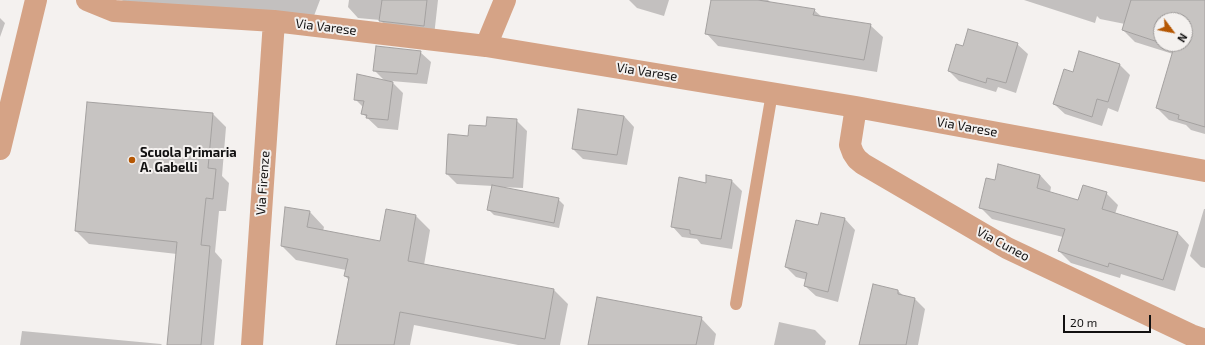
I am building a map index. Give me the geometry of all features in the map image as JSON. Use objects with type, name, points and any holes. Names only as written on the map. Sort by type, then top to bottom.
[{"type":"street","points":[[0,149],[36,0]]},
{"type":"street","name":"Via Varese","points":[[87,0],[117,5],[274,21],[486,46],[856,106],[1205,170]]},
{"type":"street","points":[[486,46],[505,0]]},
{"type":"street","name":"Via Firenze","points":[[252,345],[274,21]]},
{"type":"street","name":"Via Cuneo","points":[[856,106],[850,145],[857,159],[863,164],[1008,248],[1184,332],[1205,340]]},
{"type":"lane","points":[[736,304],[772,93]]},
{"type":"building","points":[[382,0],[427,0],[424,26],[379,21]]},
{"type":"building","points":[[711,0],[758,0],[815,9],[813,15],[871,24],[864,60],[705,34]]},
{"type":"building","points":[[1131,0],[1205,0],[1205,127],[1178,119],[1179,115],[1156,108],[1173,52],[1193,52],[1193,12],[1153,12],[1153,40],[1122,30]]},
{"type":"building","points":[[968,29],[1018,43],[1006,83],[987,78],[986,83],[948,71],[956,44],[963,46]]},
{"type":"building","points":[[376,46],[421,51],[417,74],[373,71]]},
{"type":"building","points":[[1079,51],[1120,64],[1108,102],[1097,99],[1092,117],[1053,104],[1064,69],[1073,72]]},
{"type":"building","points":[[357,74],[393,82],[388,120],[366,118],[367,115],[361,114],[364,101],[354,100]]},
{"type":"building","points":[[87,102],[213,113],[208,168],[216,169],[213,199],[206,198],[201,245],[210,246],[201,345],[167,345],[177,242],[75,231]]},
{"type":"building","points":[[578,109],[624,116],[617,155],[572,149]]},
{"type":"building","points":[[487,117],[517,119],[513,178],[446,174],[448,134],[468,136],[469,125],[486,126]]},
{"type":"building","points":[[998,164],[1040,175],[1037,188],[1078,200],[1083,185],[1107,192],[1102,209],[1178,232],[1163,280],[1109,263],[1108,267],[1058,251],[1065,229],[979,208],[986,178],[995,180]]},
{"type":"building","points":[[706,175],[732,180],[721,239],[690,234],[690,230],[671,227],[679,177],[706,183]]},
{"type":"building","points":[[492,185],[559,198],[554,223],[487,210]]},
{"type":"building","points":[[285,207],[310,211],[307,227],[380,241],[386,209],[416,215],[408,261],[554,289],[545,339],[400,312],[394,345],[336,345],[349,277],[344,276],[348,259],[281,246]]},
{"type":"building","points":[[821,213],[845,218],[828,292],[804,286],[807,273],[785,267],[796,220],[818,225]]},
{"type":"building","points":[[873,284],[898,290],[898,294],[915,298],[906,345],[859,345]]},
{"type":"building","points":[[597,297],[702,317],[696,345],[588,345]]},
{"type":"place","name":"Scuola Primaria A. Gabelli","points":[[132,160]]}]
